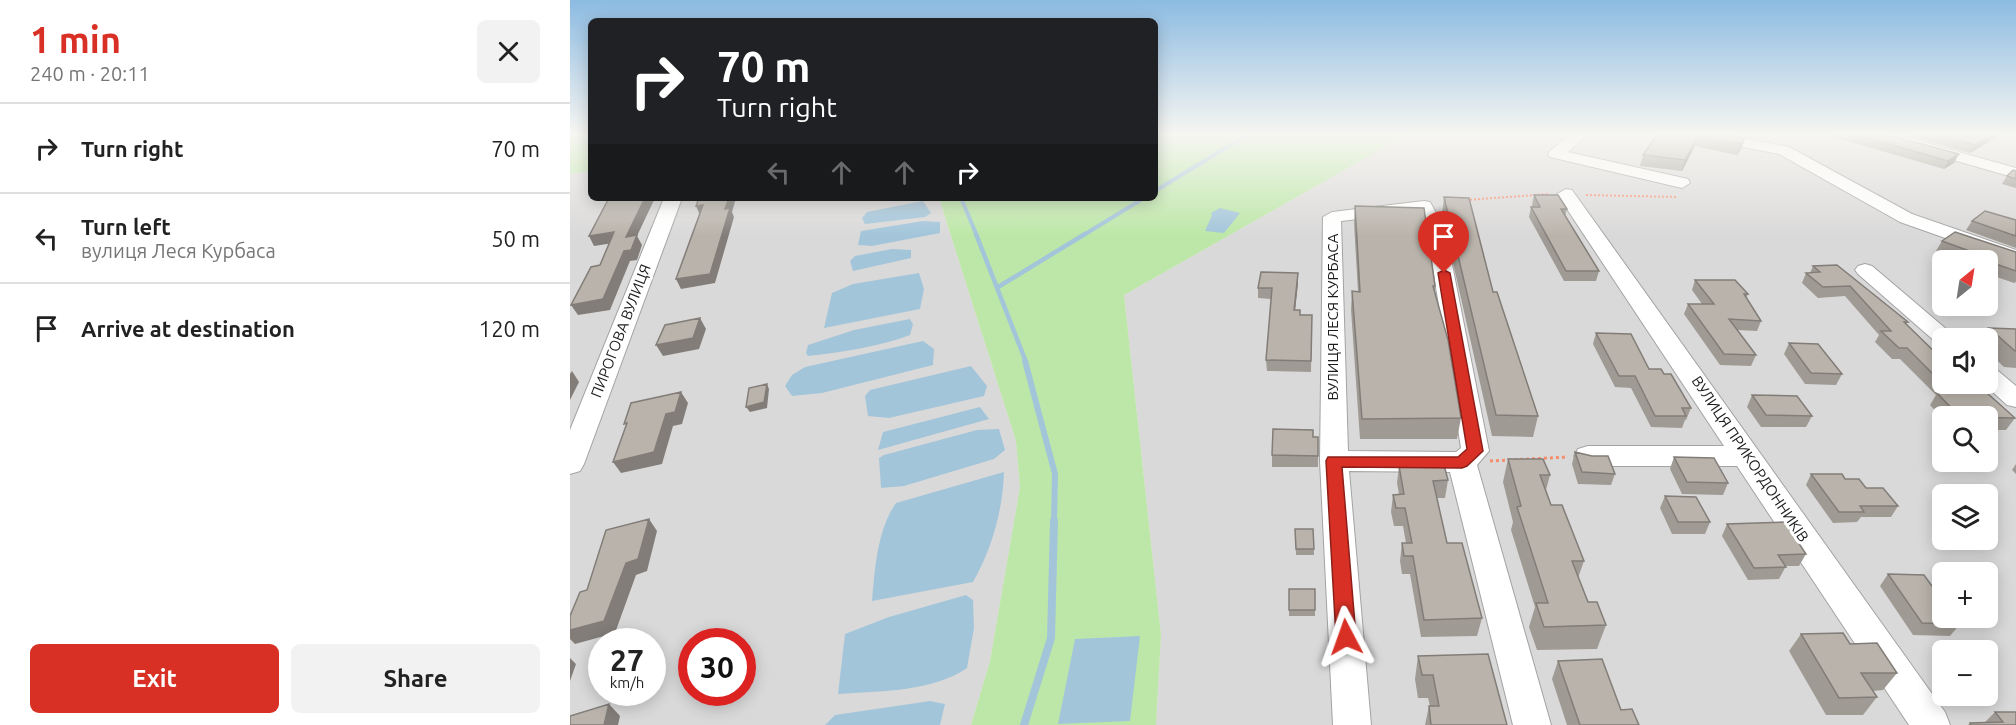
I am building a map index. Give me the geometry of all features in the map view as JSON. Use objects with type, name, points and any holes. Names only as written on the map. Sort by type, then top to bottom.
[{"type":"street","points":[[1620,169],[1682,183]]},
{"type":"street","points":[[1818,169],[1906,218],[2016,257]]},
{"type":"street","points":[[2001,169],[2016,173]]},
{"type":"street","name":"ВУЛИЦЯ ПРИКОРДОННИКІВ","points":[[1566,194],[1931,725]]},
{"type":"street","name":"ПИРОГОВА ВУЛИЦЯ","points":[[570,464],[672,201]]},
{"type":"street","name":"ВУЛИЦЯ ЛЕСЯ КУРБАСА","points":[[1352,725],[1334,461],[1332,218],[1424,206],[1436,229],[1475,451],[1462,462]]},
{"type":"street","points":[[1865,270],[1933,328]]},
{"type":"street","points":[[1998,384],[2016,399]]},
{"type":"street","points":[[1588,456],[1748,456]]},
{"type":"street","points":[[1334,461],[1462,462],[1532,725]]},
{"type":"path","points":[[1462,462],[1588,456]]},
{"type":"shaded area","points":[[1346,169],[2016,169],[2016,725],[1156,725],[1161,635],[1124,295]]},
{"type":"shaded area","points":[[588,171],[588,201],[940,201],[1016,441],[1020,487],[990,661],[971,725],[570,725],[570,174]]},
{"type":"green space","points":[[570,169],[588,169],[588,171],[570,174]]},
{"type":"green space","points":[[1158,169],[1346,169],[1124,295],[1161,635],[1156,725],[971,725],[990,661],[1020,487],[1016,441],[940,201],[1158,201]]},
{"type":"water","points":[[923,201],[931,213],[925,217],[865,224],[862,218],[867,212]]},
{"type":"water","points":[[1220,208],[1240,213],[1224,233],[1205,231],[1211,213]]},
{"type":"water","points":[[923,221],[940,222],[940,233],[872,246],[858,245],[861,231]]},
{"type":"water","points":[[892,249],[911,250],[911,258],[853,271],[850,261],[855,256]]},
{"type":"water","points":[[919,273],[924,289],[920,309],[824,328],[832,293],[853,284]]},
{"type":"water","points":[[910,319],[913,324],[910,335],[898,339],[847,351],[808,356],[806,353],[808,345],[854,330]]},
{"type":"water","points":[[923,341],[934,349],[933,365],[822,393],[792,396],[785,386],[792,375],[805,367]]},
{"type":"water","points":[[971,366],[987,386],[984,396],[889,418],[868,416],[865,396],[870,390]]},
{"type":"water","points":[[980,407],[989,419],[878,450],[883,432]]},
{"type":"water","points":[[999,429],[1005,450],[994,459],[904,486],[881,488],[879,458],[884,455],[977,430]]},
{"type":"water","points":[[1004,472],[995,528],[986,556],[973,582],[872,601],[881,537],[896,503]]},
{"type":"water","points":[[966,595],[973,600],[974,628],[967,668],[938,682],[922,686],[838,694],[845,634],[889,617]]},
{"type":"water","points":[[1140,636],[1130,721],[1058,724],[1075,639]]},
{"type":"water","points":[[930,701],[945,704],[940,725],[825,725],[835,715]]},
{"type":"building","points":[[2013,170],[2016,171],[2016,179],[2007,176]]},
{"type":"building","points":[[1534,195],[1558,195],[1567,209],[1561,209],[1599,271],[1566,271],[1531,207],[1540,207]]},
{"type":"building","points":[[1444,197],[1469,198],[1493,292],[1497,292],[1538,416],[1496,415]]},
{"type":"building","points":[[607,201],[644,201],[626,237],[637,235],[631,250],[624,251],[603,299],[571,305],[591,267],[600,265],[614,232],[589,236]]},
{"type":"building","points":[[698,201],[728,201],[725,209],[730,208],[710,274],[676,279],[703,205],[696,206]]},
{"type":"building","points":[[1355,206],[1424,208],[1435,286],[1433,286],[1448,340],[1461,418],[1362,419],[1352,291],[1360,292]]},
{"type":"building","points":[[1985,211],[2016,220],[2016,236],[1972,221]]},
{"type":"building","points":[[1955,232],[2016,252],[2016,271],[1998,265],[1998,250],[1967,250],[1942,241]]},
{"type":"building","points":[[1837,265],[1908,322],[1904,322],[1932,349],[1932,373],[1907,348],[1899,348],[1881,331],[1891,331],[1850,286],[1823,287],[1806,273],[1820,272],[1813,266]]},
{"type":"building","points":[[1261,272],[1298,273],[1294,310],[1300,310],[1300,315],[1312,315],[1311,361],[1266,360],[1272,288],[1258,288]]},
{"type":"building","points":[[1695,280],[1735,280],[1748,294],[1744,294],[1761,321],[1729,319],[1756,355],[1724,354],[1688,304],[1714,304]]},
{"type":"building","points":[[700,318],[693,338],[656,345],[665,325]]},
{"type":"building","points":[[1998,328],[2016,329],[2015,351],[1998,336]]},
{"type":"building","points":[[1596,333],[1631,334],[1649,369],[1661,369],[1664,374],[1671,374],[1691,408],[1682,408],[1686,416],[1655,416],[1635,376],[1619,376]]},
{"type":"building","points":[[1789,343],[1818,344],[1842,374],[1811,373]]},
{"type":"building","points":[[767,384],[764,402],[746,407],[749,388]]},
{"type":"building","points":[[681,392],[675,412],[666,414],[654,452],[613,462],[627,423],[624,424],[631,403]]},
{"type":"building","points":[[1938,394],[1988,394],[2015,418],[1998,418],[1998,406],[1949,406]]},
{"type":"building","points":[[1752,395],[1797,396],[1812,416],[1766,415]]},
{"type":"building","points":[[1273,429],[1313,430],[1313,437],[1318,437],[1318,456],[1272,455]]},
{"type":"building","points":[[1575,452],[1592,456],[1608,456],[1615,474],[1582,472]]},
{"type":"building","points":[[1674,457],[1714,458],[1728,483],[1687,482]]},
{"type":"building","points":[[1508,459],[1543,459],[1550,475],[1540,475],[1551,505],[1562,505],[1584,561],[1572,561],[1588,602],[1597,602],[1606,625],[1544,627],[1536,603],[1548,603],[1517,507],[1521,506]]},
{"type":"building","points":[[1444,465],[1448,480],[1433,481],[1447,543],[1462,543],[1482,618],[1424,620],[1413,556],[1404,556],[1402,543],[1412,543],[1405,508],[1396,508],[1393,495],[1404,494],[1399,466]]},
{"type":"building","points":[[1811,474],[1842,474],[1845,479],[1859,479],[1866,488],[1883,488],[1898,506],[1860,506],[1864,512],[1839,512]]},
{"type":"building","points":[[1665,496],[1696,497],[1710,522],[1678,522]]},
{"type":"building","points":[[649,519],[638,559],[626,563],[604,621],[570,630],[570,616],[580,592],[587,590],[606,530]]},
{"type":"building","points":[[1785,522],[1806,554],[1778,555],[1786,567],[1754,568],[1727,524]]},
{"type":"building","points":[[1295,529],[1313,529],[1314,549],[1296,549]]},
{"type":"building","points":[[1888,574],[1924,575],[1932,586],[1932,623],[1922,623]]},
{"type":"building","points":[[1289,589],[1315,589],[1315,610],[1289,610]]},
{"type":"building","points":[[1843,633],[1850,644],[1877,643],[1897,673],[1861,673],[1877,697],[1839,698],[1801,634]]},
{"type":"building","points":[[1488,654],[1507,725],[1431,725],[1429,706],[1439,706],[1433,675],[1422,675],[1418,656]]},
{"type":"building","points":[[1602,659],[1621,710],[1632,709],[1639,725],[1580,725],[1558,661]]},
{"type":"building","points":[[609,706],[604,725],[570,725],[570,716]]},
{"type":"building","points":[[1995,712],[2016,712],[2016,725],[1971,725],[1970,723],[2003,722]]},
{"type":"waterway","points":[[1158,189],[1191,169]]},
{"type":"waterway","points":[[962,201],[977,236]]},
{"type":"waterway","points":[[1082,236],[1139,201]]},
{"type":"waterway","points":[[976,234],[1026,362]]},
{"type":"waterway","points":[[998,287],[1085,234]]},
{"type":"waterway","points":[[1025,361],[1055,474],[1054,523]]},
{"type":"waterway","points":[[1024,725],[1051,638],[1054,521]]},
{"type":"route","points":[[1346,637],[1334,461],[1462,462],[1475,451],[1444,273]]}]
